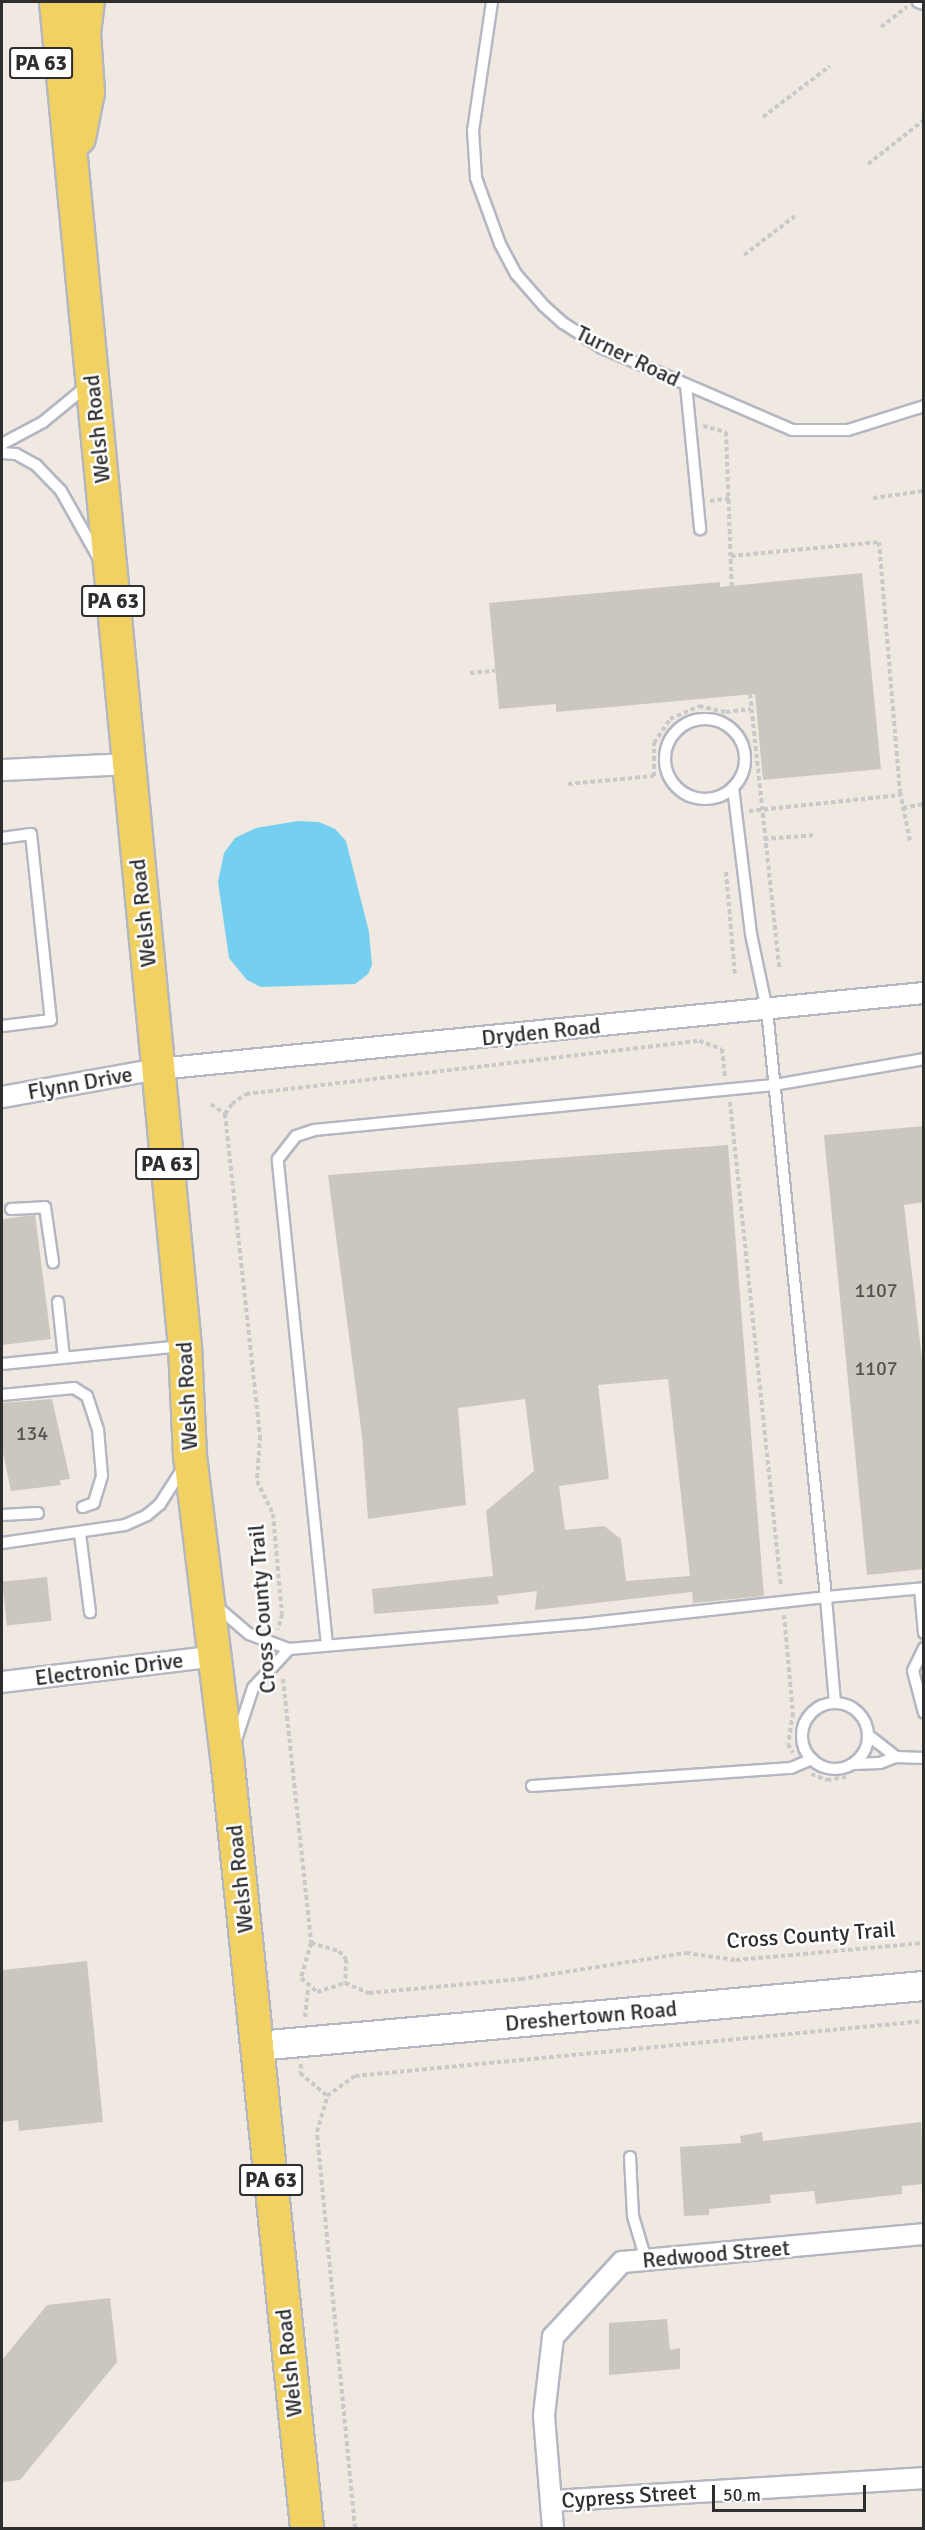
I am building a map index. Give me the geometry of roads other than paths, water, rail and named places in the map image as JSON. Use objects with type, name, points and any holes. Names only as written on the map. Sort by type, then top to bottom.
[{"type":"main road","name":"Welsh Road","points":[[35,2],[57,215],[80,263]]},
{"type":"main road","name":"Welsh Road","points":[[56,2],[185,1346],[190,1455],[216,1656],[308,2529]]},
{"type":"main road","points":[[72,175],[88,92],[84,33],[88,2]]},
{"type":"main road","name":"Dreshertown Road","points":[[258,2046],[924,1986]]},
{"type":"street","points":[[2,770],[129,764]]},
{"type":"street","name":"Dryden Road","points":[[158,1070],[924,993]]},
{"type":"street","name":"Flynn Drive","points":[[2,1097],[158,1070]]},
{"type":"street","name":"Electronic Drive","points":[[2,1682],[216,1656]]},
{"type":"street","name":"Redwood Street","points":[[553,2529],[544,2415],[553,2337],[622,2262],[924,2234]]},
{"type":"street","name":"Cypress Street","points":[[551,2501],[924,2478]]},
{"type":"lane","name":"Turner Road","points":[[492,2],[473,153],[479,196],[500,244],[516,273],[563,323],[602,348],[777,424],[806,431],[848,430],[924,406]]},
{"type":"lane","points":[[916,2],[924,4]]},
{"type":"lane","points":[[2,444],[43,422],[92,382]]},
{"type":"lane","points":[[686,385],[700,529]]},
{"type":"lane","points":[[2,453],[16,454],[36,465],[61,490],[112,583]]},
{"type":"lane","points":[[733,787],[710,799],[685,794],[675,785],[665,761],[666,749],[680,727],[705,719],[730,728],[739,738],[744,764],[733,787],[751,934],[767,1010],[835,1703]]},
{"type":"lane","points":[[2,838],[30,834],[51,1020],[2,1026]]},
{"type":"lane","points":[[327,1645],[278,1159],[296,1136],[314,1130],[774,1085],[924,1059]]},
{"type":"lane","points":[[11,1209],[45,1207],[53,1262]]},
{"type":"lane","points":[[58,1302],[64,1358]]},
{"type":"lane","points":[[2,1364],[185,1346]]},
{"type":"lane","points":[[2,1395],[74,1388],[87,1396],[98,1430],[102,1476],[94,1503],[83,1508]]},
{"type":"lane","points":[[2,1543],[80,1534],[125,1525],[147,1515],[160,1504],[190,1455]]},
{"type":"lane","points":[[2,1515],[38,1513]]},
{"type":"lane","points":[[80,1534],[90,1612]]},
{"type":"lane","points":[[208,1599],[249,1634],[283,1650],[582,1624],[922,1588],[924,1634]]},
{"type":"lane","points":[[924,1648],[913,1671],[924,1713]]},
{"type":"lane","points":[[228,1766],[253,1688],[283,1650]]},
{"type":"lane","points":[[853,1764],[866,1746],[868,1736],[861,1716],[854,1709],[835,1703],[814,1710],[802,1729],[802,1739],[812,1759],[832,1768],[853,1764],[880,1763],[896,1757],[924,1758]]},
{"type":"lane","points":[[868,1736],[896,1757]]},
{"type":"lane","points":[[532,1786],[791,1768],[812,1759]]},
{"type":"lane","points":[[630,2157],[633,2216],[646,2260]]},
{"type":"water","points":[[298,821],[319,822],[335,829],[346,841],[369,932],[372,965],[368,974],[355,984],[261,987],[247,980],[229,958],[218,882],[224,853],[235,838],[256,828]]}]
